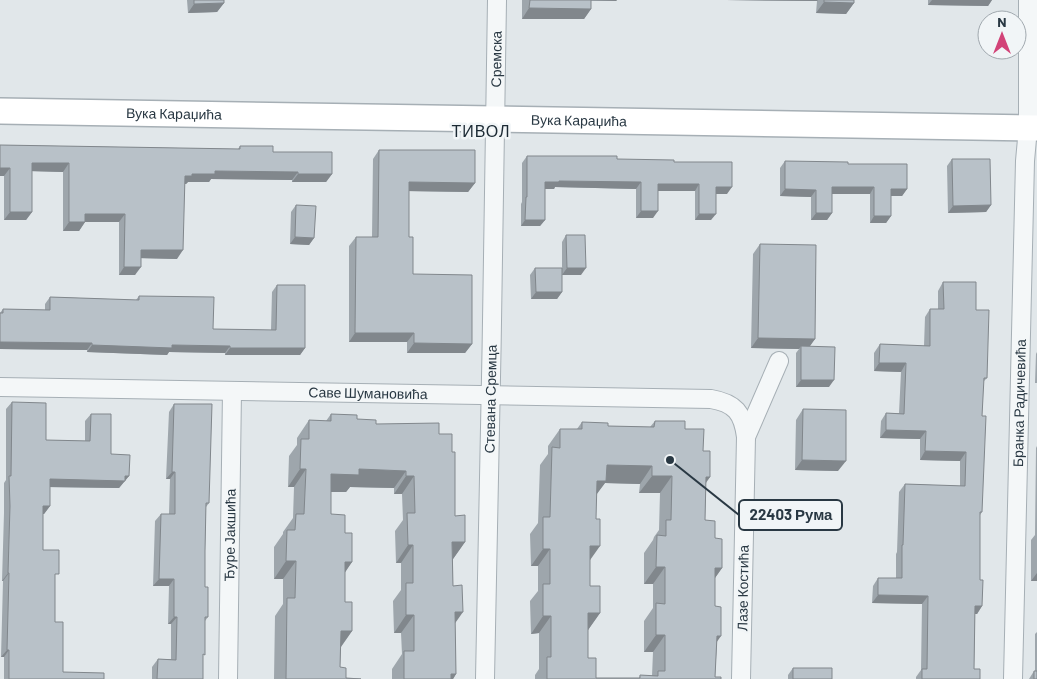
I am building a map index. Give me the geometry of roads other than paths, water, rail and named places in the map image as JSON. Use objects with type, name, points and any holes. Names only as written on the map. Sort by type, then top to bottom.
[{"type":"main road","name":"Вука Караџића","points":[[0,111],[1032,128]]},
{"type":"street","name":"Сремска","points":[[496,119],[497,0]]},
{"type":"street","name":"Бранка Радичевића","points":[[1013,679],[1025,161],[1032,128],[1028,0]]},
{"type":"street","name":"Стевана Сремца","points":[[486,679],[496,119]]},
{"type":"street","name":"Лазе Костића","points":[[746,437],[779,361]]},
{"type":"street","name":"Саве Шумановића","points":[[0,387],[711,399],[722,401],[733,407]]},
{"type":"street","name":"Ђуре Јакшића","points":[[228,679],[232,391]]},
{"type":"street","name":"Лазе Костића","points":[[733,407],[740,415],[744,424],[746,437],[741,679]]},
{"type":"place","name":"22403 Рума","points":[[670,460]]},
{"type":"district","name":"ТИВОЛ","points":[[481,131]]}]
